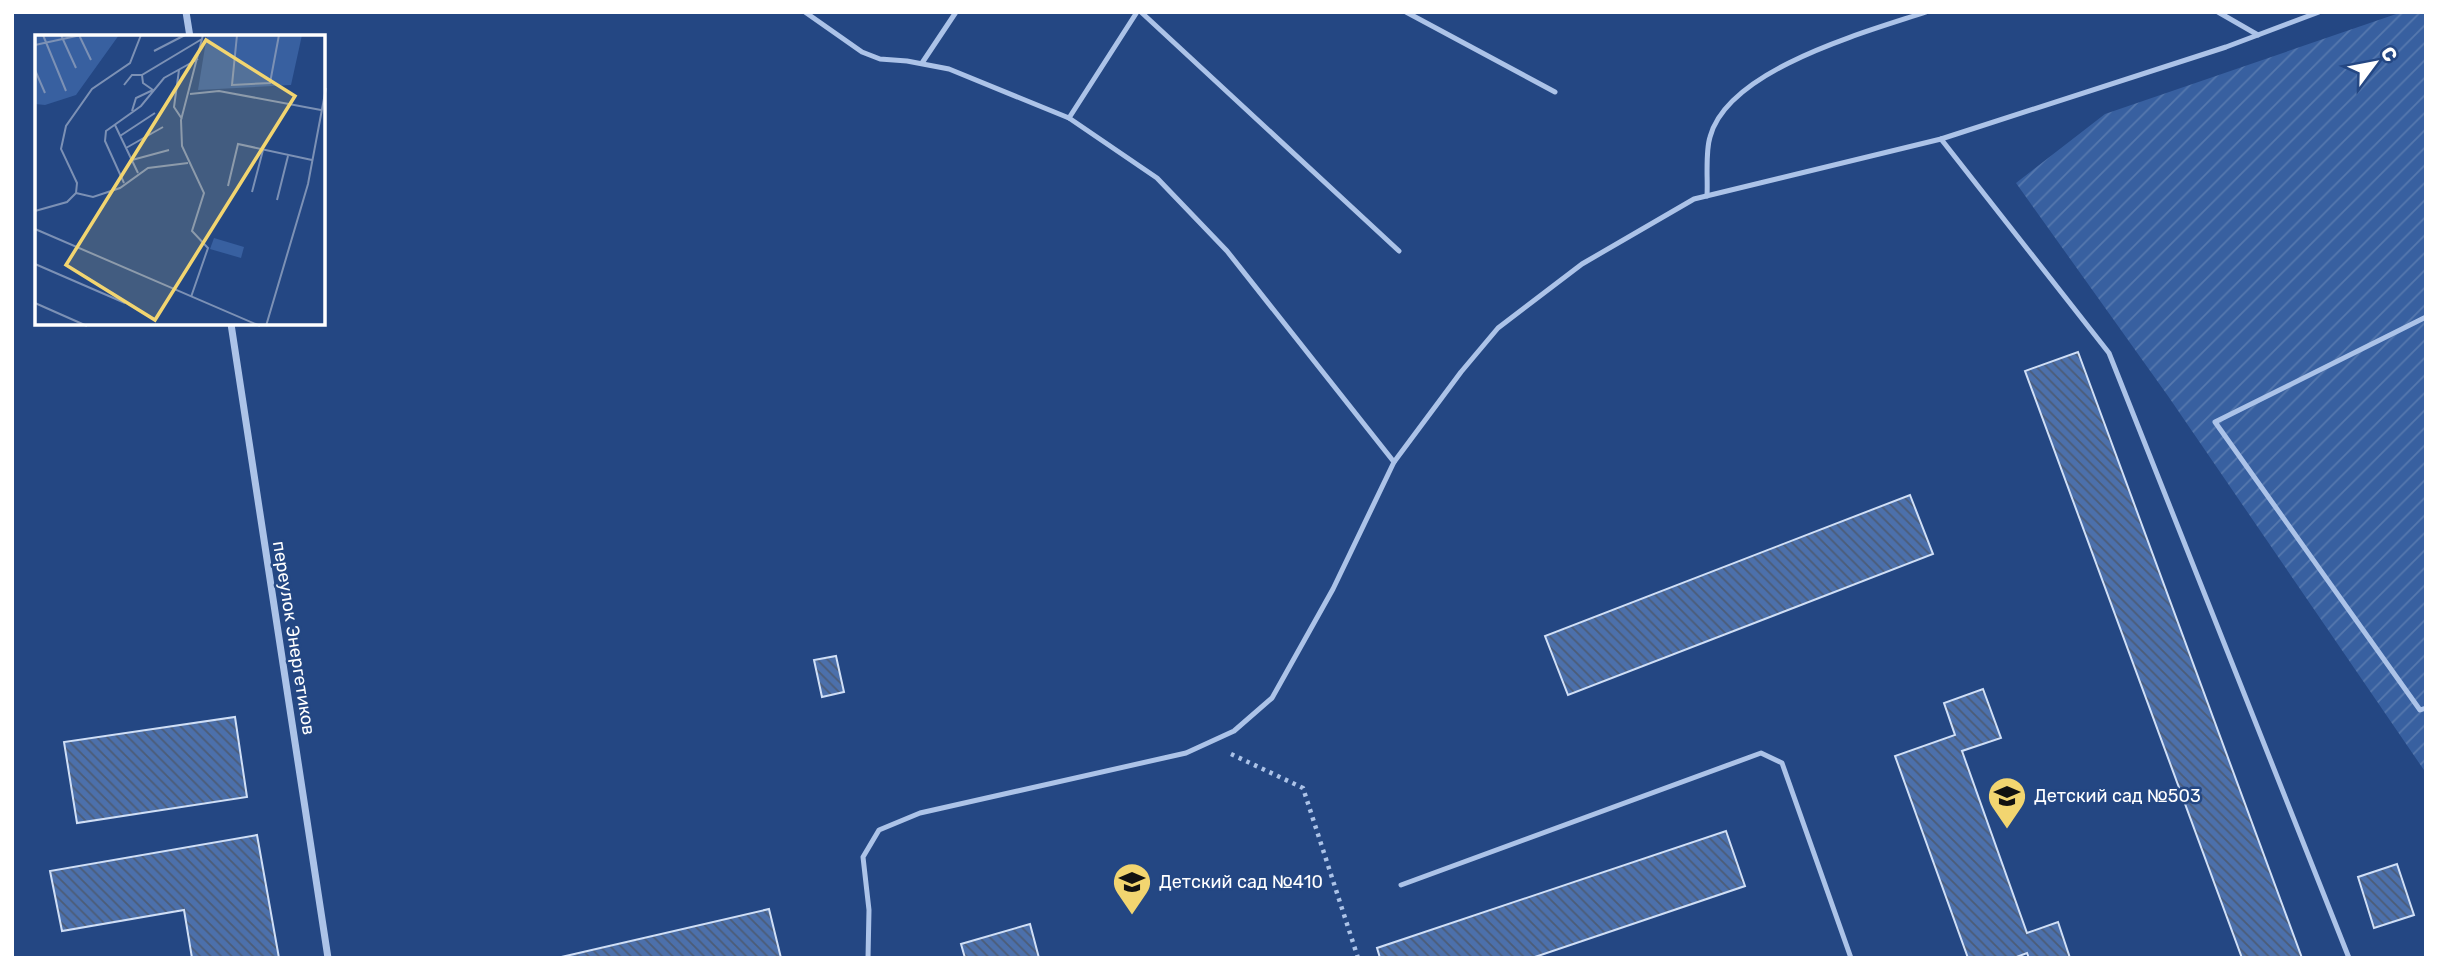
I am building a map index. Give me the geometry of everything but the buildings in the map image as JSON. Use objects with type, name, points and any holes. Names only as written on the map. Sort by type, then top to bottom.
[{"type":"street","points":[[186,12],[190,35]]},
{"type":"street","name":"переулок Энергетиков","points":[[231,326],[328,958]]},
{"type":"lane","points":[[806,12],[862,52],[880,59],[949,69],[1069,118],[1157,178],[1227,251],[1394,462]]},
{"type":"lane","points":[[922,63],[956,12]]},
{"type":"lane","points":[[1069,118],[1139,12],[1399,251]]},
{"type":"lane","points":[[1406,12],[1555,92]]},
{"type":"lane","points":[[1707,196],[1710,137],[1728,103],[1763,75],[1850,37],[1926,12]]},
{"type":"lane","points":[[2218,12],[2258,35]]},
{"type":"lane","points":[[868,958],[869,910],[863,857],[879,830],[920,813],[1186,754],[1234,731],[1272,698],[1333,589],[1394,462],[1461,372],[1498,328],[1582,264],[1694,199],[1941,139],[2258,35],[2319,12]]},
{"type":"lane","points":[[1941,139],[2109,353],[2348,958]]},
{"type":"lane","points":[[2426,317],[2215,422],[2420,710],[2426,708]]},
{"type":"lane","points":[[1401,885],[1762,753],[1782,763],[1851,958]]},
{"type":"path","points":[[1208,743],[1303,788],[1358,958]]},
{"type":"shaded area","points":[[2402,12],[2426,12],[2426,773],[2168,396],[2016,183],[2105,114]]},
{"type":"place","name":"Детский сад №503","points":[[2007,830]]},
{"type":"place","name":"Детский сад №410","points":[[1132,916]]}]
